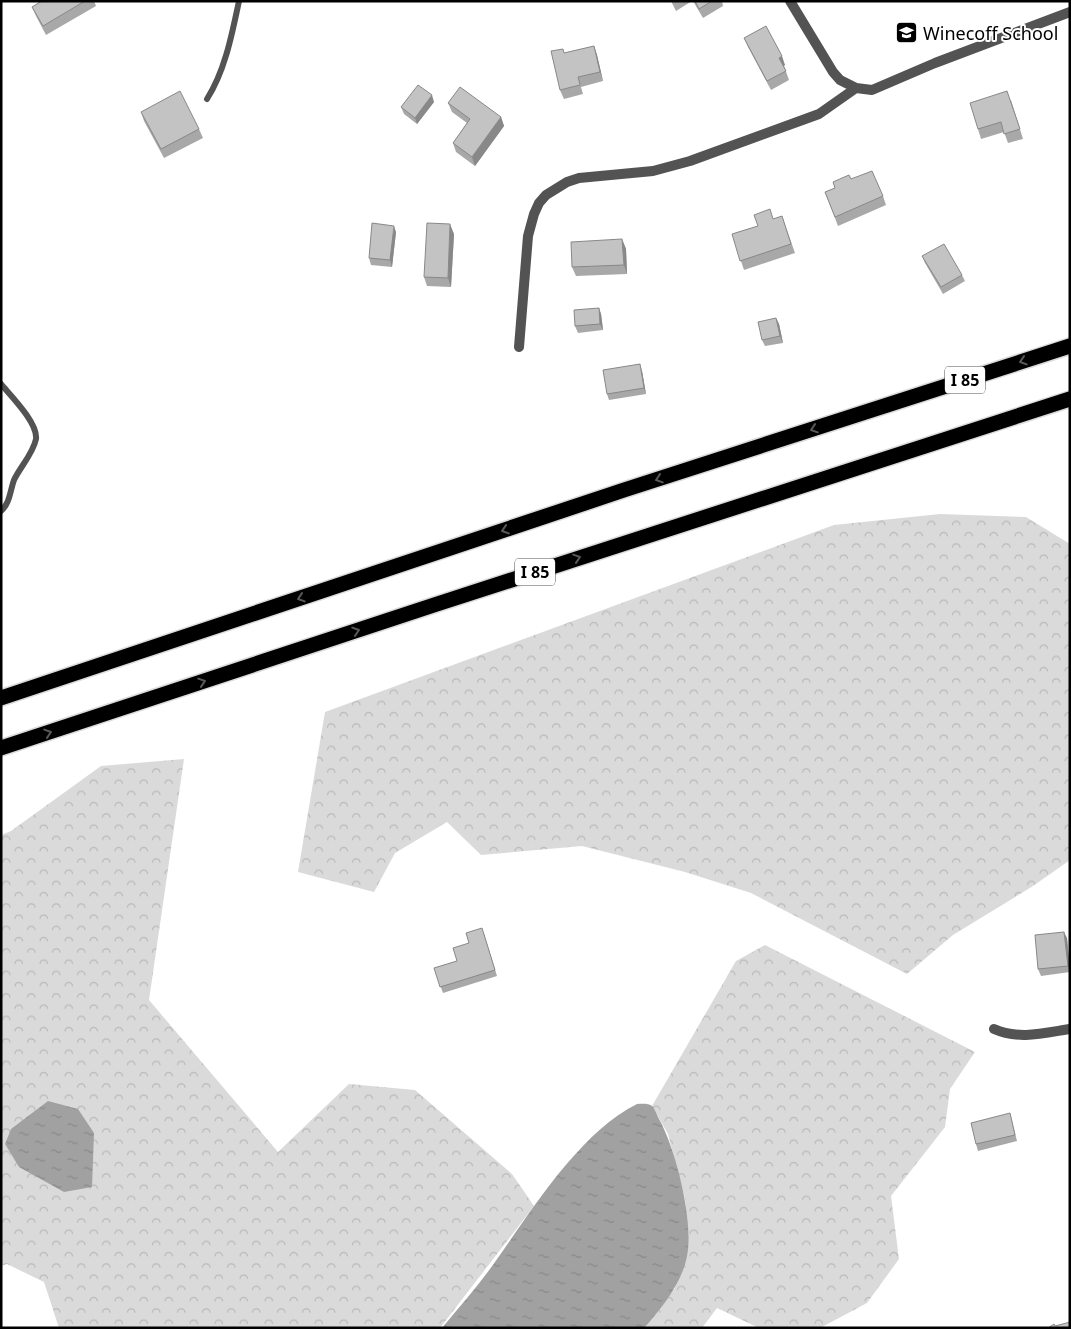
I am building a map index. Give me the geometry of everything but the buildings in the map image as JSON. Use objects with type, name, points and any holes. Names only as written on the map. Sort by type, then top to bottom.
[{"type":"highway","name":"I 85","points":[[1,698],[624,490],[1070,346]]},
{"type":"highway","name":"I 85","points":[[1,748],[434,605],[1070,399]]},
{"type":"street","points":[[790,1],[833,72],[840,80],[856,88],[872,90],[935,63],[1070,12]]},
{"type":"street","points":[[519,347],[528,236],[534,214],[539,203],[546,195],[567,182],[578,178],[653,171],[690,161],[819,114],[856,88]]},
{"type":"street","points":[[994,1029],[1007,1035],[1026,1035],[1070,1029]]},
{"type":"lane","points":[[207,99],[215,86],[230,40],[239,1]]},
{"type":"lane","points":[[1,384],[32,423],[36,438],[25,464],[15,479],[6,507],[1,511]]},
{"type":"green space","points":[[940,514],[1026,517],[1070,544],[1070,860],[1033,886],[953,935],[907,974],[751,893],[685,872],[582,846],[481,855],[447,822],[395,853],[374,892],[298,872],[325,712],[834,525]]},
{"type":"green space","points":[[184,759],[149,1000],[278,1152],[349,1084],[415,1090],[512,1174],[534,1206],[440,1328],[59,1328],[44,1282],[7,1264],[1,1266],[1,835],[11,831],[101,766]]},
{"type":"green space","points":[[765,945],[975,1052],[950,1089],[945,1127],[891,1196],[899,1259],[867,1303],[820,1328],[759,1328],[717,1308],[702,1328],[644,1328],[675,1288],[687,1221],[685,1199],[668,1134],[652,1106],[736,961]]},
{"type":"water","points":[[48,1101],[78,1109],[94,1133],[92,1187],[64,1192],[19,1167],[5,1144],[11,1129]]},
{"type":"water","points":[[637,1104],[652,1106],[672,1148],[682,1186],[688,1224],[689,1242],[681,1276],[664,1304],[651,1320],[644,1328],[442,1328],[482,1279],[558,1174],[576,1153],[616,1117]]},
{"type":"place","name":"Winecoff School","points":[[907,33]]}]
